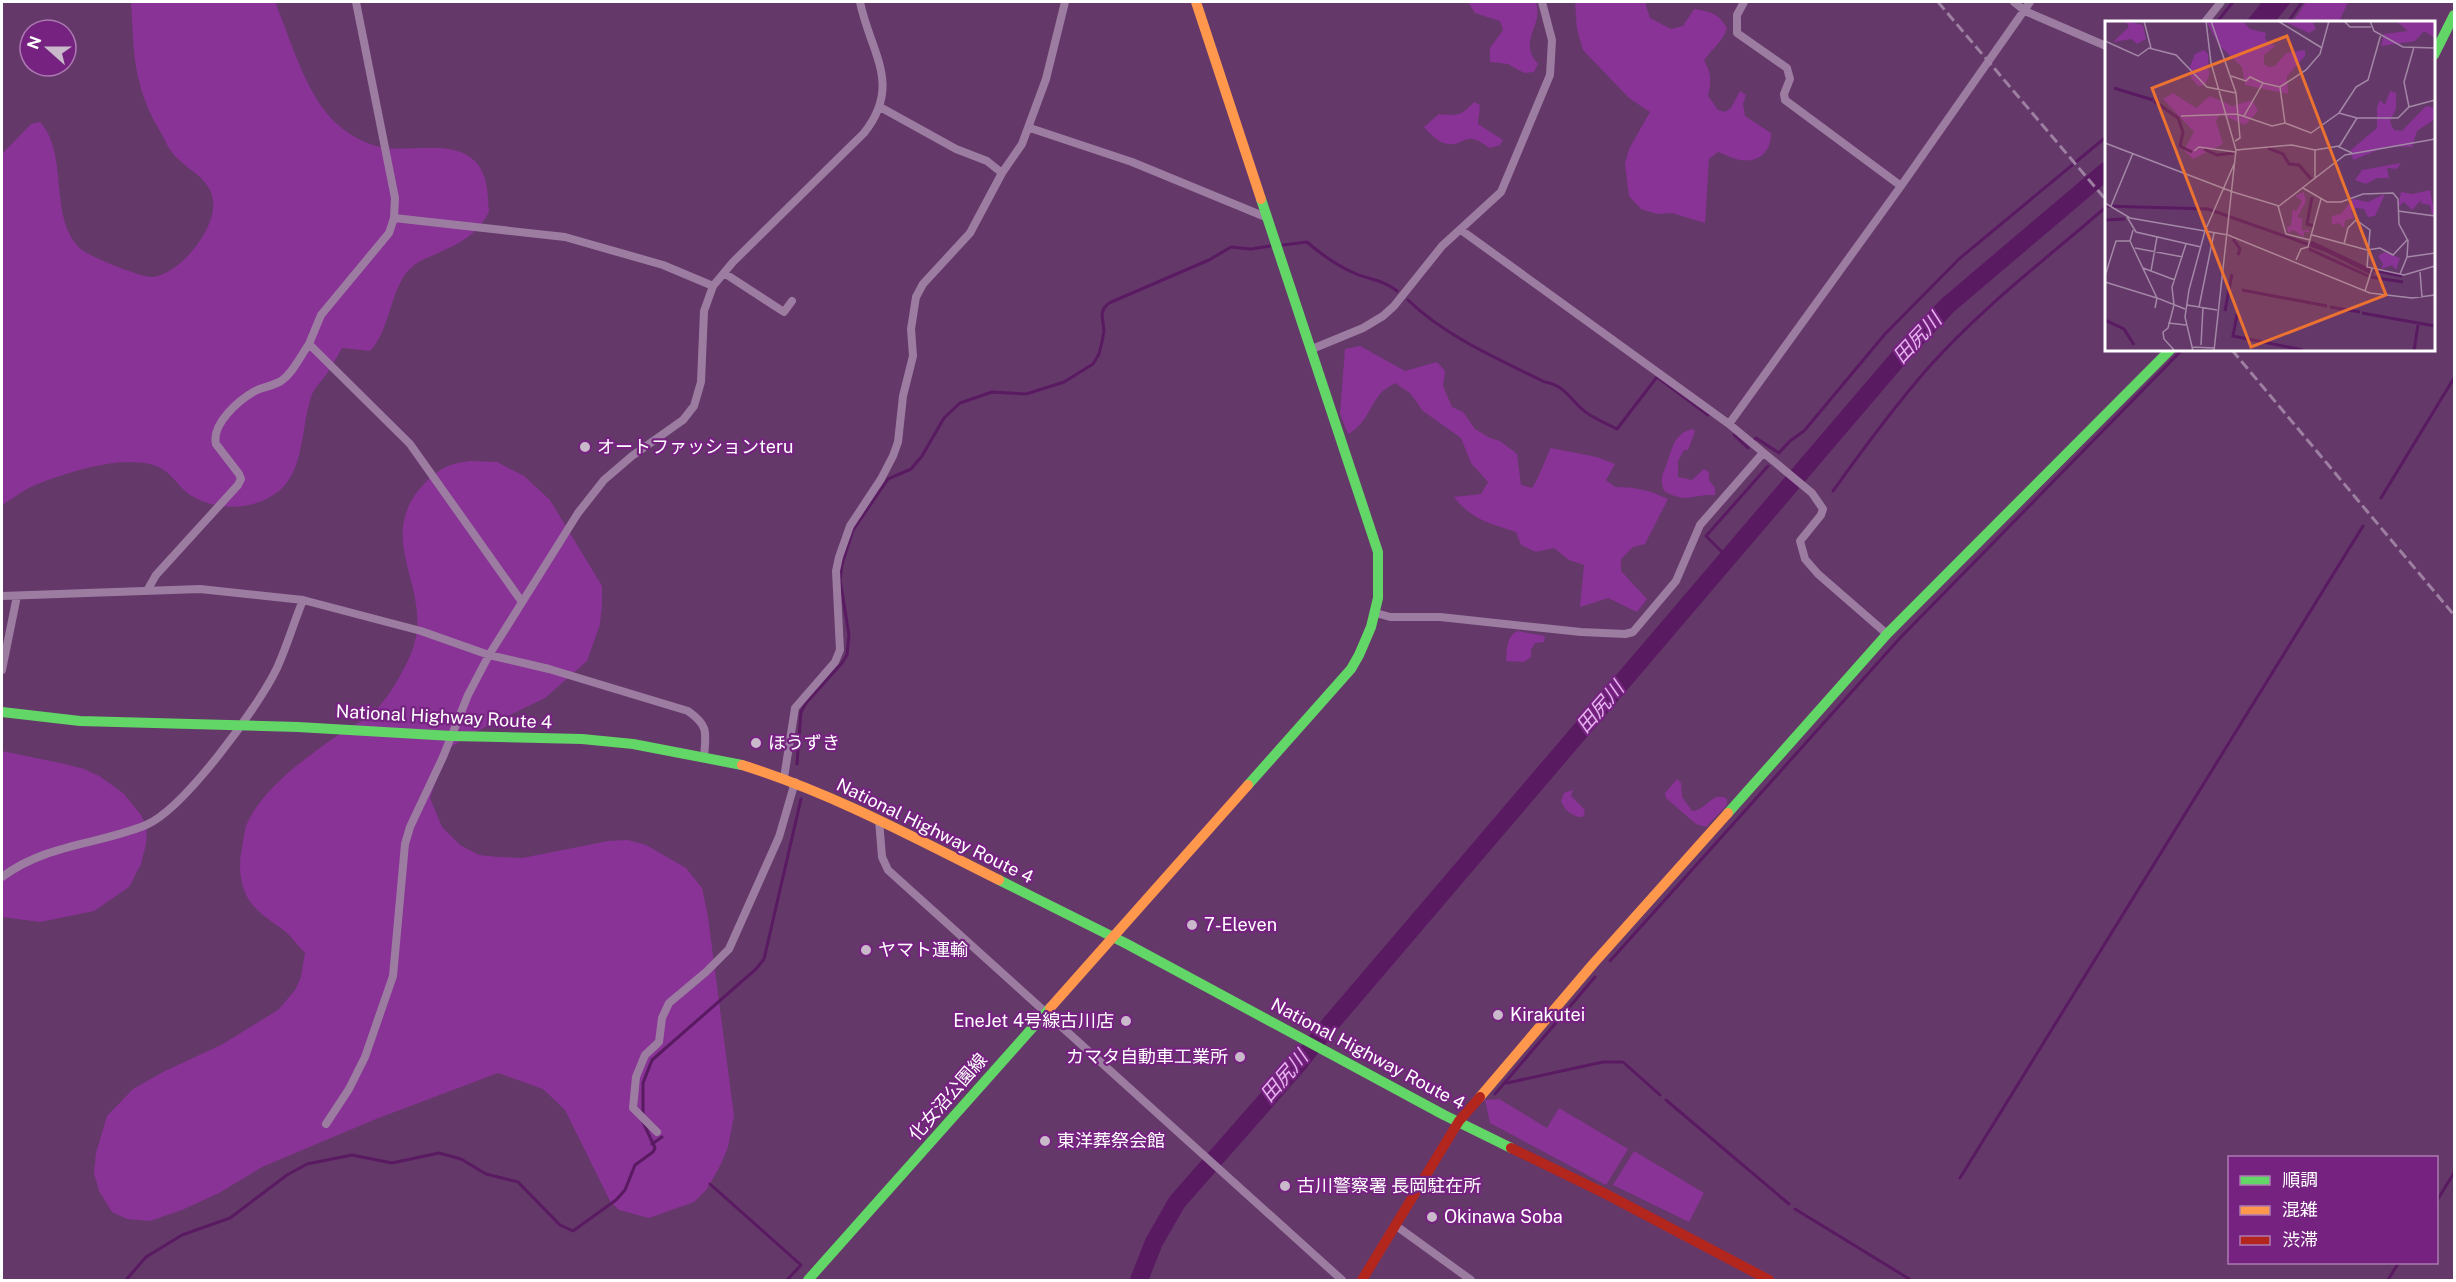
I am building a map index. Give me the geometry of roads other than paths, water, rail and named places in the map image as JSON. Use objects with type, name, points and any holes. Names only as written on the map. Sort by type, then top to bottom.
[{"type":"main road","name":"化女沼公園線","points":[[808,1281],[1046,1012],[1115,938],[1351,669],[1371,633],[1381,576],[1378,552],[1196,2]]},
{"type":"main road","points":[[2435,51],[2454,15]]},
{"type":"main road","points":[[1362,1281],[1459,1121],[1593,963],[1887,634],[2169,351]]},
{"type":"main road","name":"National Highway Route 4","points":[[2,712],[80,720],[241,725],[452,736],[582,739],[633,744],[732,762],[784,778],[879,820],[1115,938],[1333,1055],[1604,1193],[1769,1281]]},
{"type":"street","points":[[148,589],[156,576],[241,479],[216,444],[217,429],[234,406],[255,392],[281,381],[286,376],[309,344],[321,315],[389,233],[394,218],[395,198],[356,2]]},
{"type":"street","points":[[326,1124],[349,1089],[365,1057],[393,976],[405,844],[410,827],[452,736],[468,695],[489,655],[578,513],[604,480],[632,456],[683,420],[694,406],[701,382],[704,312],[713,286],[875,120],[883,89],[880,64],[860,2]]},
{"type":"street","points":[[784,778],[795,708],[835,662],[840,650],[836,571],[839,556],[850,526],[893,456],[898,441],[903,396],[913,356],[911,328],[916,297],[923,284],[970,233],[1002,173],[1022,144],[1030,128],[1046,79],[1065,2]]},
{"type":"street","points":[[1312,349],[1363,328],[1383,316],[1394,306],[1442,246],[1501,192],[1550,75],[1552,39],[1542,2]]},
{"type":"street","points":[[1744,2],[1737,15],[1737,33],[1787,68],[1791,78],[1784,94],[1785,100],[1902,186]]},
{"type":"street","points":[[2014,2],[2025,11],[2105,46]]},
{"type":"street","points":[[1730,424],[1902,186],[2030,2]]},
{"type":"street","points":[[2206,21],[2221,2]]},
{"type":"street","points":[[880,107],[956,149],[987,161],[1002,173]]},
{"type":"street","points":[[1030,128],[1132,162],[1268,218]]},
{"type":"street","points":[[394,218],[565,237],[663,266],[713,286]]},
{"type":"street","points":[[1461,230],[1730,424],[1812,493],[1823,509],[1821,515],[1800,541],[1805,559],[1818,574],[1887,634]]},
{"type":"street","points":[[724,273],[784,312],[792,301]]},
{"type":"street","points":[[309,344],[410,444],[522,602]]},
{"type":"street","points":[[1376,613],[1390,617],[1440,617],[1581,632],[1624,634],[1633,632],[1676,581],[1700,525],[1763,453]]},
{"type":"street","points":[[2,596],[148,589],[200,589],[303,600],[421,631],[489,655],[549,669],[688,711],[702,721],[706,730],[704,757]]},
{"type":"street","points":[[2,670],[17,596]]},
{"type":"street","points":[[2,877],[18,864],[37,855],[110,837],[148,824],[164,815],[179,802],[241,725],[276,670],[303,600]]},
{"type":"street","points":[[657,1132],[633,1108],[636,1077],[645,1055],[659,1042],[662,1017],[669,1003],[729,949],[779,837],[795,782]]},
{"type":"street","points":[[879,820],[882,857],[888,870],[1342,1281]]},
{"type":"street","points":[[1395,1225],[1471,1281]]},
{"type":"waterway","points":[[2218,21],[2233,2]]},
{"type":"waterway","points":[[2289,21],[2302,2]]},
{"type":"waterway","points":[[1754,440],[1756,438],[1779,453],[1804,431],[1885,334],[1959,259],[2105,138]]},
{"type":"waterway","name":"田尻川","points":[[1139,1280],[1154,1242],[1177,1202],[1299,1063],[1907,348],[1948,305],[2105,172]]},
{"type":"waterway","points":[[1833,491],[1891,413],[1948,346],[2014,284],[2105,208]]},
{"type":"waterway","points":[[1283,245],[1307,242],[1341,267],[1386,284],[1397,291]]},
{"type":"waterway","points":[[797,764],[801,712],[847,655],[849,635],[840,580],[842,564],[853,530],[888,479],[911,469],[922,456],[944,418],[960,403],[992,392],[1026,394],[1064,382],[1093,364],[1099,354],[1104,331],[1102,314],[1109,303],[1209,260],[1231,247],[1251,249],[1270,246]]},
{"type":"waterway","points":[[1408,300],[1455,336],[1509,365],[1557,386],[1587,413],[1617,429],[1657,377],[1708,415]]},
{"type":"waterway","points":[[1610,961],[1900,638],[2181,351]]},
{"type":"waterway","points":[[2381,498],[2454,378]]},
{"type":"waterway","points":[[1734,435],[1748,448]]},
{"type":"waterway","points":[[1728,558],[1706,536],[1768,466]]},
{"type":"waterway","points":[[1960,1178],[2363,526]]},
{"type":"waterway","points":[[643,1116],[643,1083],[652,1060],[756,969],[764,959],[801,799]]},
{"type":"waterway","points":[[1495,1094],[1595,977]]},
{"type":"waterway","points":[[1507,1083],[1603,1062],[1623,1062],[1660,1095]]},
{"type":"waterway","points":[[1666,1100],[1789,1204]]},
{"type":"waterway","points":[[126,1280],[146,1257],[182,1235],[230,1218],[287,1175],[307,1164],[352,1155],[392,1163],[439,1153],[461,1159],[486,1174],[518,1182],[560,1225],[573,1231],[616,1200],[625,1190],[635,1165],[653,1152],[655,1148],[643,1122]]},
{"type":"waterway","points":[[652,1144],[662,1137]]},
{"type":"waterway","points":[[2438,1199],[2454,1173]]},
{"type":"waterway","points":[[710,1184],[801,1265],[787,1280]]},
{"type":"waterway","points":[[1795,1209],[1911,1280]]},
{"type":"waterway","points":[[2388,1280],[2398,1264]]},
{"type":"railway","points":[[1938,2],[2105,199]]},
{"type":"railway","points":[[2233,351],[2454,615]]},
{"type":"place","name":"オートファッションteru","points":[[585,447]]},
{"type":"place","name":"ほうずき","points":[[756,743]]},
{"type":"place","name":"7-Eleven","points":[[1192,925]]},
{"type":"place","name":"ヤマト運輸","points":[[866,950]]},
{"type":"place","name":"Kirakutei","points":[[1498,1015]]},
{"type":"place","name":"EneJet 4号線古川店","points":[[1126,1021]]},
{"type":"place","name":"カマタ自動車工業所","points":[[1240,1057]]},
{"type":"place","name":"東洋葬祭会館","points":[[1045,1141]]},
{"type":"place","name":"古川警察署 長岡駐在所","points":[[1285,1186]]},
{"type":"place","name":"Okinawa Soba","points":[[1432,1217]]}]
